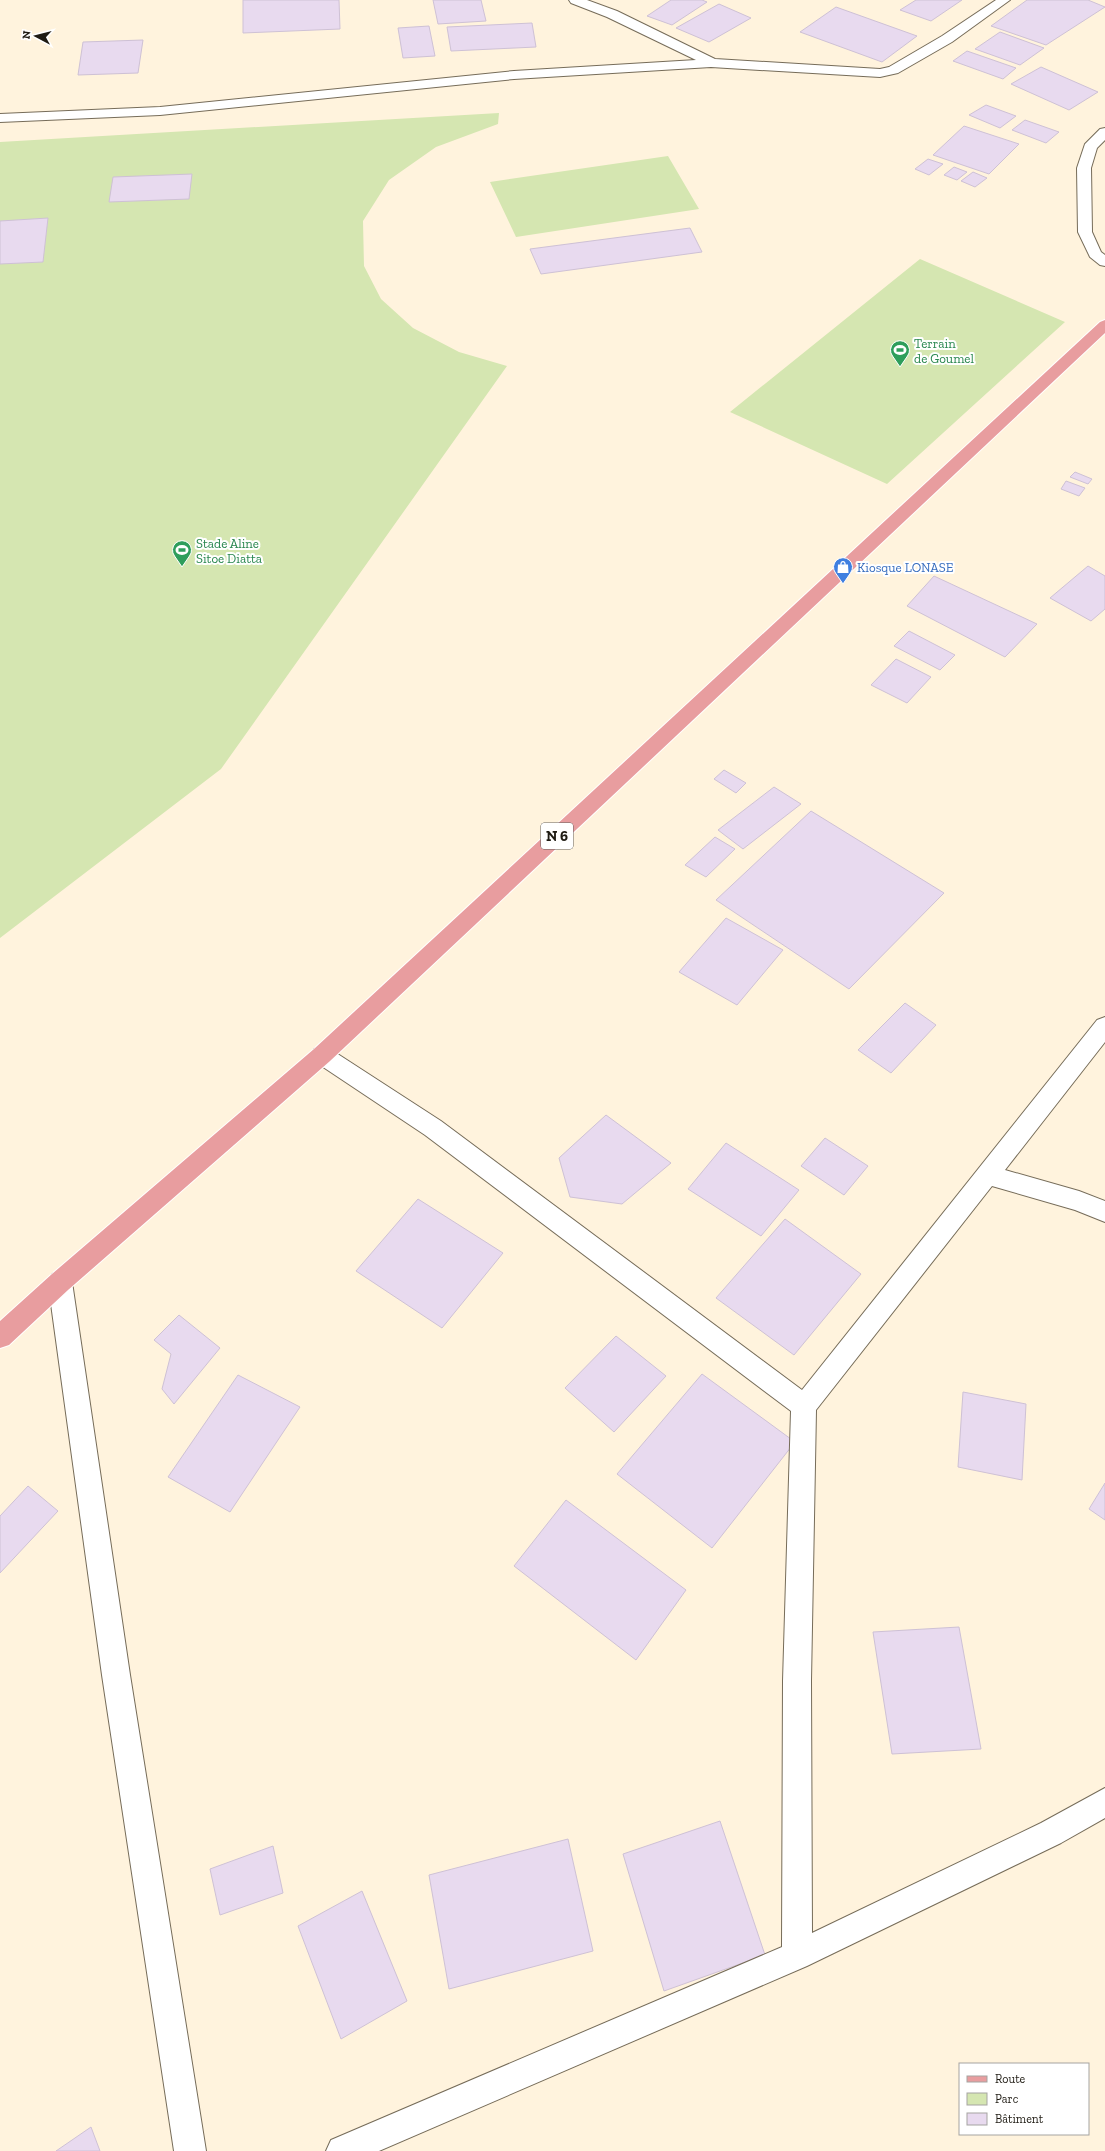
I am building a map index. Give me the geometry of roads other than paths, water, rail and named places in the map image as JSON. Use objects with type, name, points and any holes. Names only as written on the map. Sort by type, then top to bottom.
[{"type":"main road","name":"N 6","points":[[0,1338],[60,1282],[322,1056],[1105,325]]},
{"type":"street","points":[[575,0],[612,14],[711,63]]},
{"type":"street","points":[[0,118],[160,111],[514,74],[711,63],[872,74],[887,72],[947,39],[1004,0]]},
{"type":"street","points":[[1105,132],[1090,147],[1084,168],[1085,232],[1095,254],[1105,262]]},
{"type":"street","points":[[797,1956],[797,1681],[804,1406],[1105,1026]]},
{"type":"street","points":[[322,1056],[434,1128],[804,1406]]},
{"type":"street","points":[[988,1175],[1079,1201],[1105,1212]]},
{"type":"street","points":[[60,1282],[116,1675],[190,2151]]},
{"type":"street","points":[[342,2151],[797,1956],[1044,1836],[1105,1802]]},
{"type":"place","name":"Terrain de Goumel","points":[[900,367]]},
{"type":"place","name":"Stade Aline Sitoe Diatta","points":[[182,567]]},
{"type":"place","name":"Kiosque LONASE","points":[[843,584]]}]
